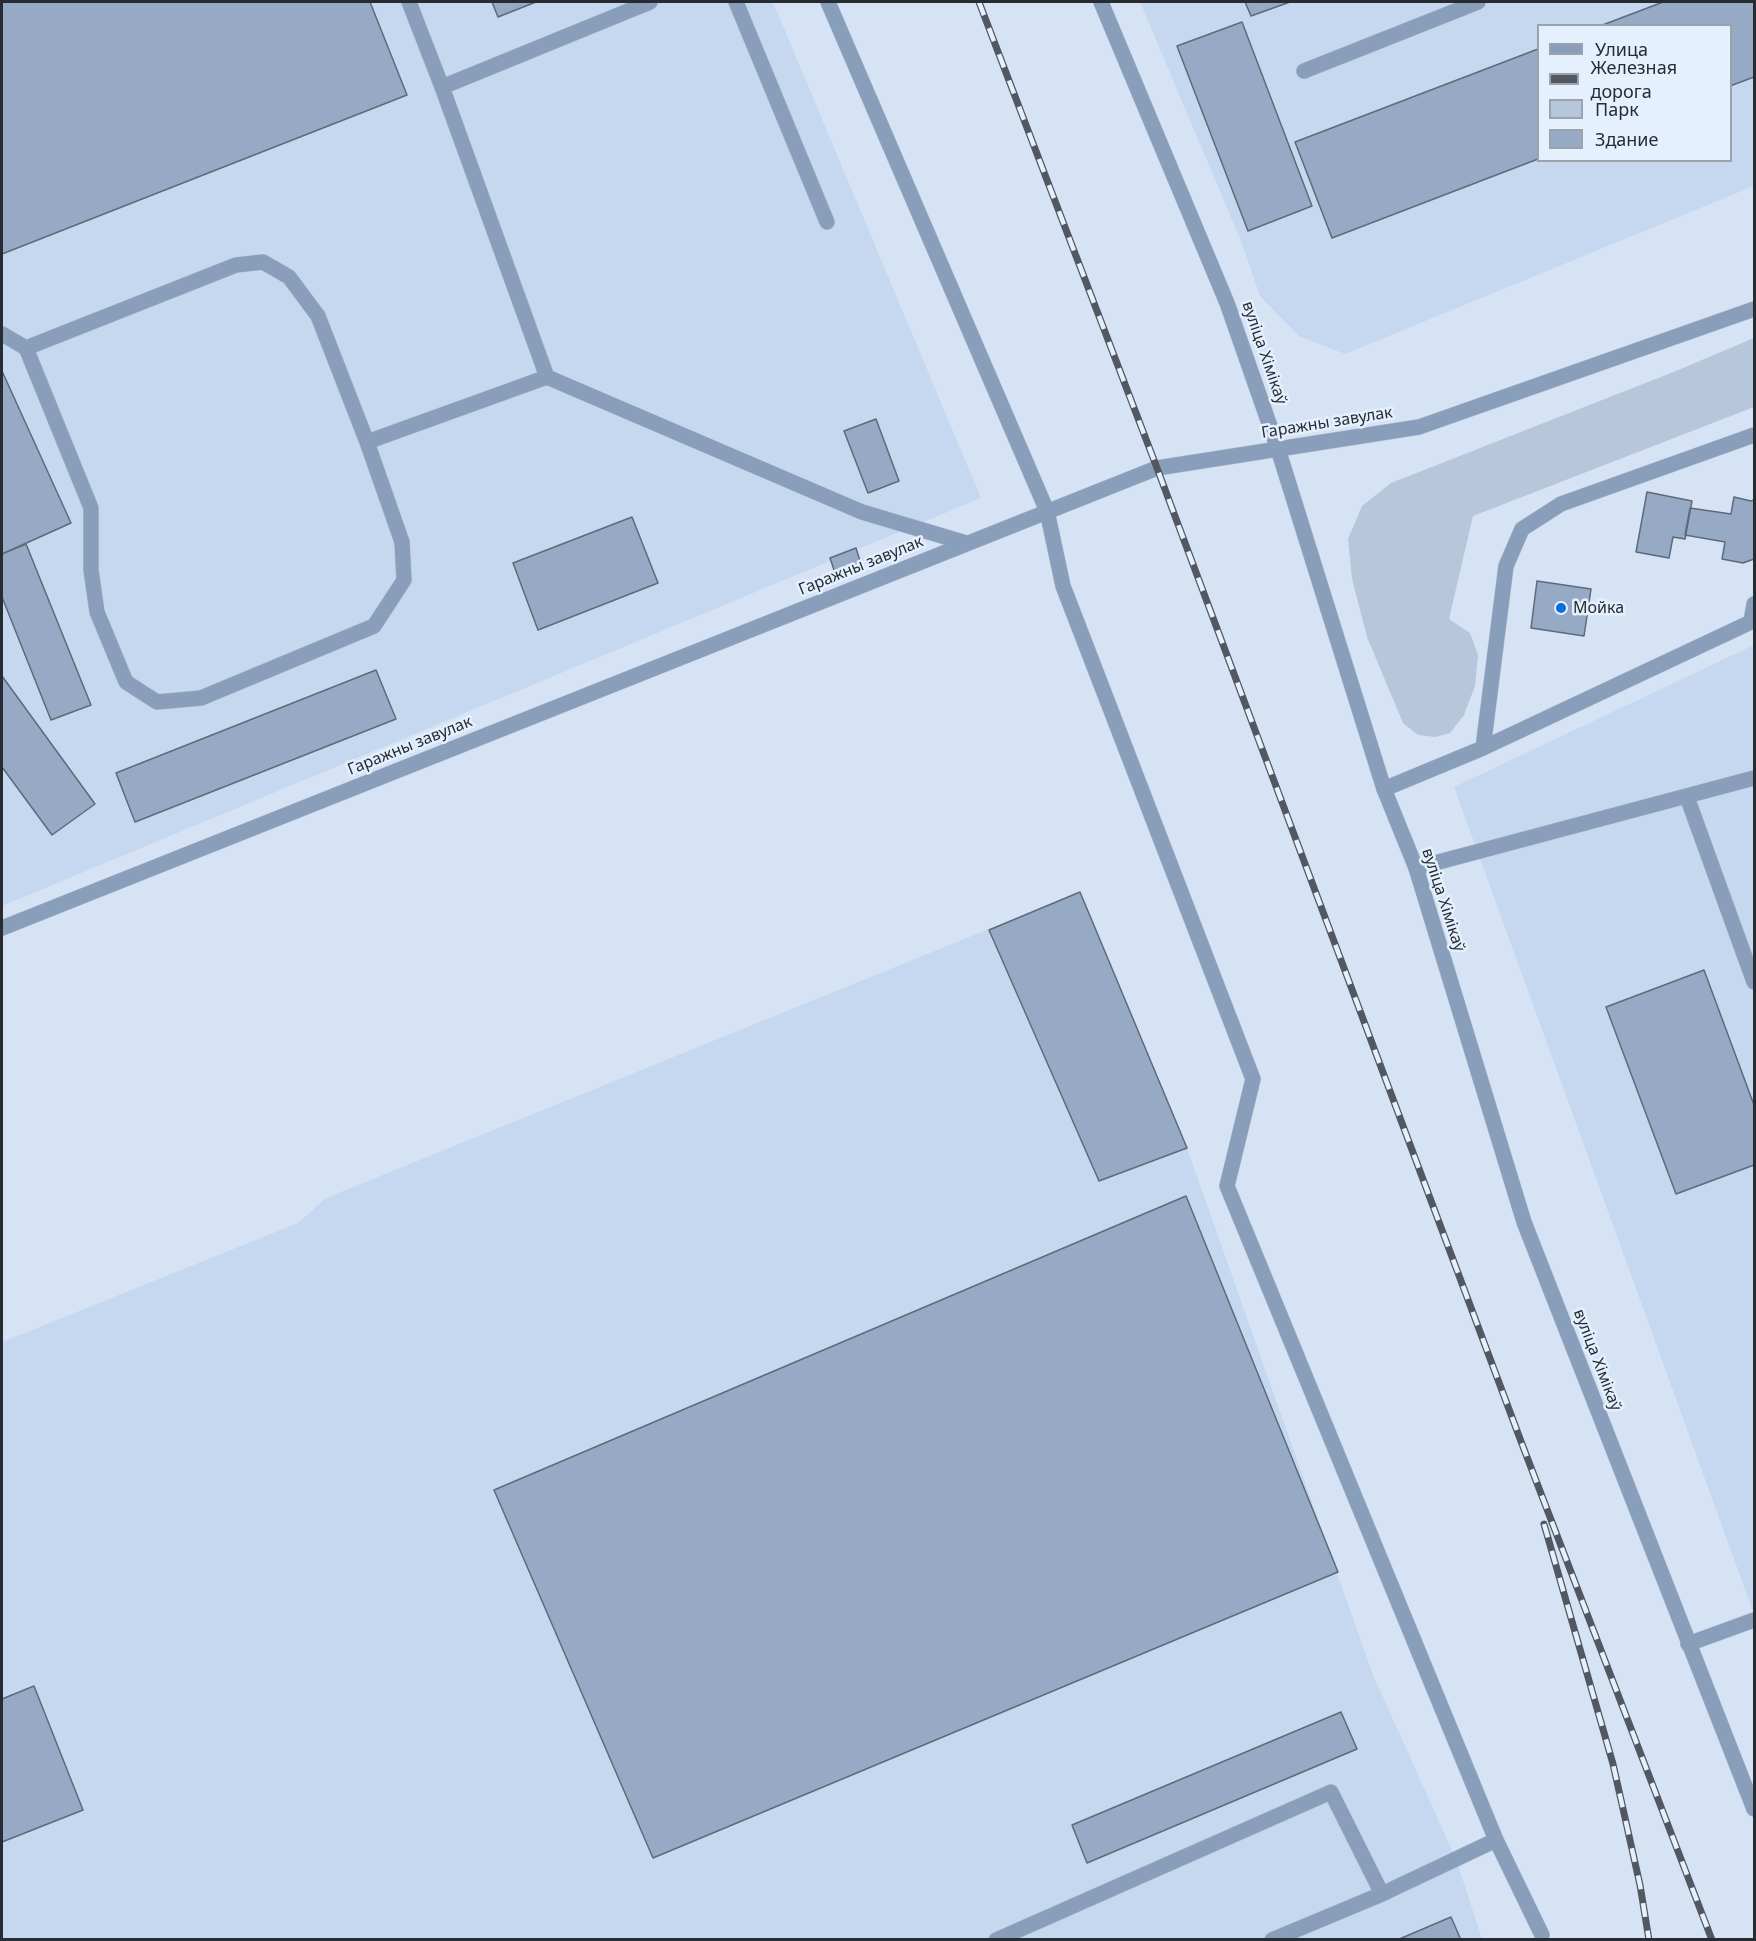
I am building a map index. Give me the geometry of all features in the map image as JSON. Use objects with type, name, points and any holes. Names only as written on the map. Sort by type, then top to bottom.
[{"type":"street","points":[[409,2],[547,377]]},
{"type":"street","points":[[442,87],[650,2]]},
{"type":"street","points":[[736,2],[827,222]]},
{"type":"street","points":[[828,2],[1047,511],[1063,586],[1253,1079],[1227,1186],[1496,1840],[1542,1935]]},
{"type":"street","name":"вуліца Хімікаў","points":[[1101,2],[1227,303],[1278,449],[1384,789],[1416,868],[1524,1222],[1688,1644],[1755,1809]]},
{"type":"street","points":[[1304,71],[1478,2]]},
{"type":"street","points":[[2,334],[26,348],[91,508],[91,570],[97,612],[126,682],[158,702],[201,698],[374,626],[404,580],[402,542],[367,442],[318,316],[289,277],[263,262],[237,265],[26,348]]},
{"type":"street","name":"Гаражны завулак","points":[[2,928],[1157,468],[1419,427],[1755,309]]},
{"type":"street","points":[[367,442],[547,377],[862,512],[966,543]]},
{"type":"street","points":[[1483,748],[1506,566],[1522,529],[1562,504],[1755,435]]},
{"type":"street","points":[[1384,789],[1483,748],[1753,621],[1755,604]]},
{"type":"street","points":[[1416,868],[1755,778]]},
{"type":"street","points":[[1688,797],[1755,982]]},
{"type":"street","points":[[1688,1644],[1755,1620]]},
{"type":"street","points":[[996,1940],[1331,1792],[1382,1894]]},
{"type":"street","points":[[1272,1940],[1382,1894],[1496,1840]]},
{"type":"shaded area","points":[[2,2],[773,2],[981,498],[2,906]]},
{"type":"shaded area","points":[[1140,2],[1754,2],[1754,186],[1345,354],[1299,336],[1260,296],[1241,241]]},
{"type":"shaded area","points":[[1754,645],[1754,1614],[1454,787]]},
{"type":"shaded area","points":[[1080,892],[1187,1148],[1373,1675],[1456,1859],[1482,1939],[2,1939],[2,1342],[298,1223],[326,1198]]},
{"type":"green space","points":[[1754,338],[1754,407],[1473,516],[1449,619],[1470,633],[1478,655],[1475,686],[1464,715],[1450,733],[1435,737],[1418,735],[1403,723],[1367,637],[1352,579],[1348,539],[1362,506],[1391,483]]},
{"type":"building","points":[[2,2],[370,2],[407,95],[2,254]]},
{"type":"building","points":[[492,2],[536,2],[498,17]]},
{"type":"building","points":[[1245,2],[1290,2],[1251,16]]},
{"type":"building","points":[[1663,2],[1754,2],[1754,77],[1732,85],[1732,24],[1605,24]]},
{"type":"building","points":[[1242,22],[1312,206],[1248,231],[1177,46]]},
{"type":"building","points":[[1537,49],[1537,159],[1332,238],[1295,142]]},
{"type":"building","points":[[2,371],[71,523],[2,554]]},
{"type":"building","points":[[876,419],[899,481],[868,493],[844,431]]},
{"type":"building","points":[[1647,492],[1692,501],[1685,539],[1673,537],[1669,558],[1636,552]]},
{"type":"building","points":[[1734,497],[1754,500],[1754,559],[1743,563],[1722,559],[1725,542],[1685,535],[1690,508],[1731,514]]},
{"type":"building","points":[[632,517],[658,583],[538,630],[513,563]]},
{"type":"building","points":[[26,544],[91,705],[51,720],[2,597],[2,554]]},
{"type":"building","points":[[856,548],[861,564],[835,573],[830,558]]},
{"type":"building","name":"Мойка","points":[[1537,581],[1591,589],[1584,636],[1531,628]]},
{"type":"building","points":[[376,670],[396,719],[135,822],[116,773]]},
{"type":"building","points":[[2,676],[95,804],[52,835],[2,767]]},
{"type":"building","points":[[1080,892],[1187,1148],[1099,1181],[989,930]]},
{"type":"building","points":[[1704,970],[1754,1105],[1754,1165],[1676,1194],[1606,1007]]},
{"type":"building","points":[[1186,1196],[1338,1572],[653,1858],[494,1490]]},
{"type":"building","points":[[34,1686],[83,1810],[2,1842],[2,1699]]},
{"type":"building","points":[[1341,1712],[1357,1749],[1087,1863],[1072,1825]]},
{"type":"building","points":[[1451,1917],[1461,1940],[1397,1940]]},
{"type":"railway","points":[[979,2],[1157,468],[1522,1444],[1712,1940]]},
{"type":"railway","points":[[1544,1524],[1613,1764],[1640,1885],[1649,1940]]},
{"type":"place","name":"Мойка","points":[[1561,608]]}]
